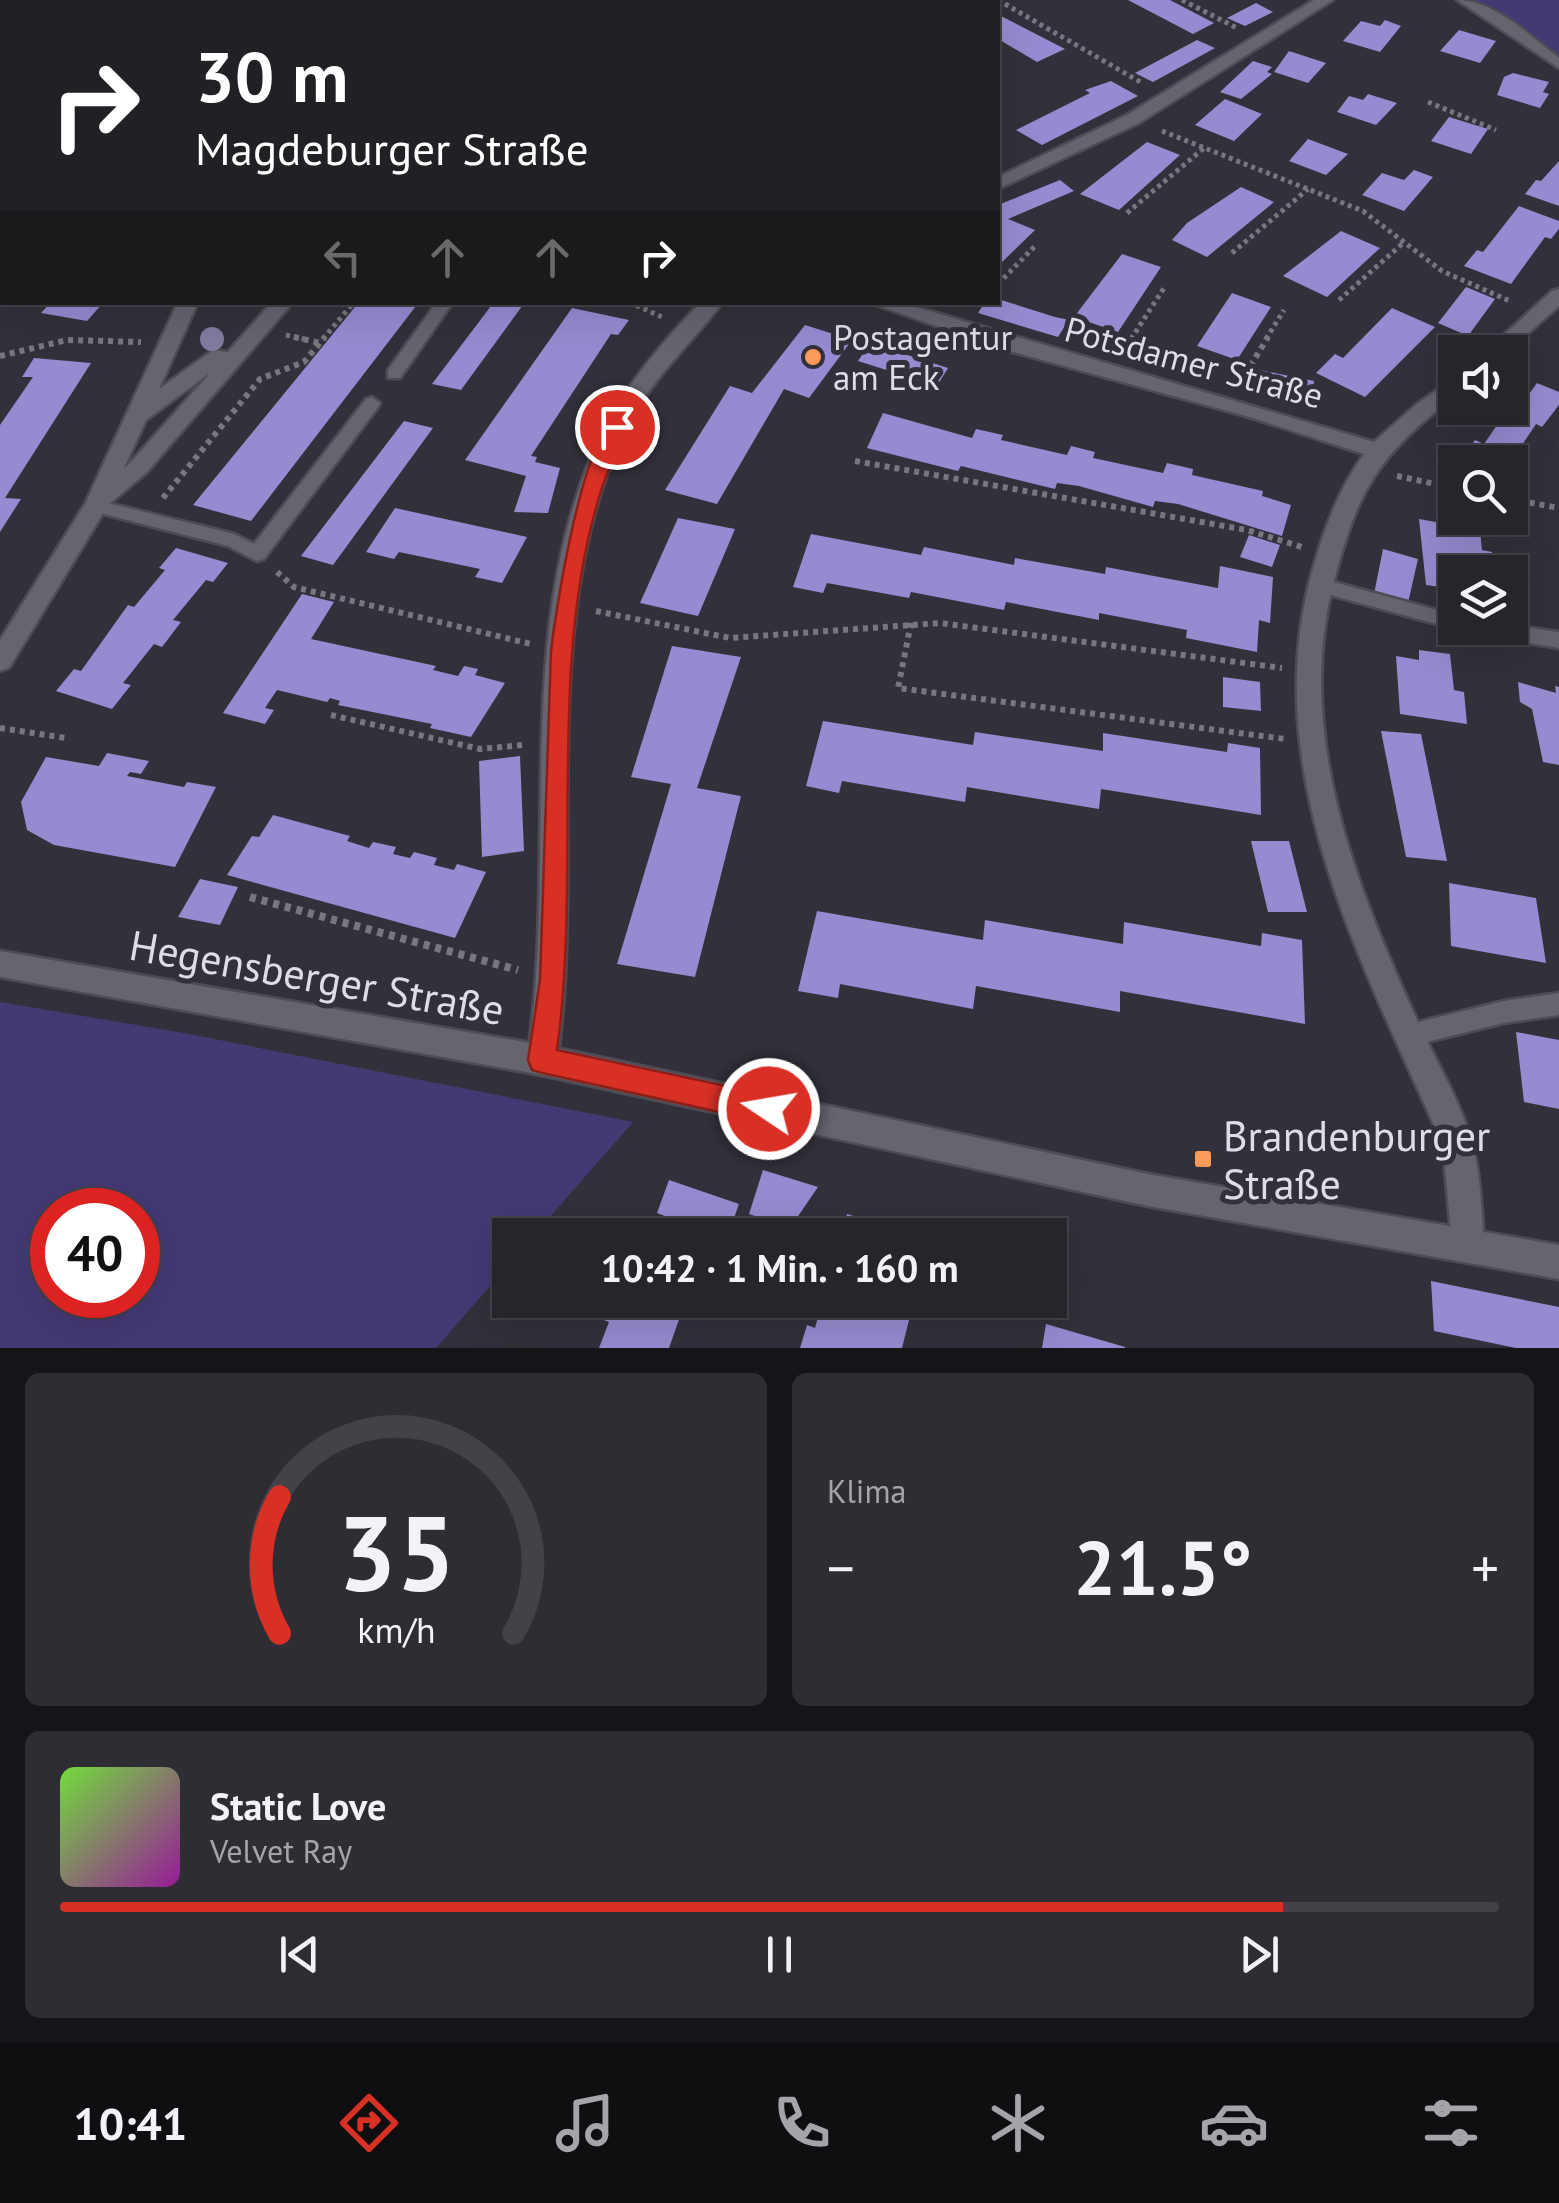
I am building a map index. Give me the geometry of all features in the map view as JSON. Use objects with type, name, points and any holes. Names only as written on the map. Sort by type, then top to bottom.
[{"type":"street","points":[[1000,183],[1133,119],[1325,0]]},
{"type":"street","points":[[1516,335],[1559,295]]},
{"type":"street","points":[[0,661],[96,506],[186,305]]},
{"type":"street","points":[[96,506],[139,467],[280,305]]},
{"type":"street","points":[[542,1060],[553,980],[562,652],[582,528],[606,449],[656,364],[711,305]]},
{"type":"street","name":"Potsdamer Straße","points":[[888,305],[1110,374],[1316,428],[1378,451]]},
{"type":"street","points":[[133,418],[256,328]]},
{"type":"street","points":[[1438,400],[1378,451],[1347,503],[1327,555],[1318,585],[1308,671],[1310,743],[1334,855],[1359,925],[1452,1130],[1460,1159],[1468,1243]]},
{"type":"street","name":"Hegensberger Straße","points":[[0,964],[542,1060],[1148,1190],[1468,1243],[1559,1262]]},
{"type":"lane","points":[[1463,0],[1559,64]]},
{"type":"lane","points":[[394,374],[443,305]]},
{"type":"lane","points":[[96,506],[234,541],[257,554],[372,403]]},
{"type":"lane","points":[[1318,585],[1438,617]]},
{"type":"lane","points":[[1528,635],[1559,640]]},
{"type":"lane","points":[[1410,1035],[1504,1012],[1559,1004]]},
{"type":"path","points":[[1182,0],[1261,39]]},
{"type":"path","points":[[1000,1],[1170,97]]},
{"type":"path","points":[[1428,102],[1496,130]]},
{"type":"path","points":[[1133,119],[1362,211],[1402,244],[1453,276],[1542,314]]},
{"type":"path","points":[[1127,213],[1204,148]]},
{"type":"path","points":[[1232,253],[1308,189]]},
{"type":"path","points":[[1000,282],[1037,244]]},
{"type":"path","points":[[1338,300],[1402,244]]},
{"type":"path","points":[[1110,374],[1164,288]]},
{"type":"path","points":[[147,518],[260,379],[304,362],[352,305]]},
{"type":"path","points":[[1227,406],[1284,310]]},
{"type":"path","points":[[291,336],[320,343]]},
{"type":"path","points":[[0,356],[67,340],[167,344]]},
{"type":"path","points":[[856,461],[1247,530],[1327,555]]},
{"type":"path","points":[[1419,480],[1438,484]]},
{"type":"path","points":[[1528,502],[1559,508]]},
{"type":"path","points":[[294,588],[562,652]]},
{"type":"path","points":[[567,604],[730,638],[911,622],[1308,671]]},
{"type":"path","points":[[911,622],[898,688],[1310,743]]},
{"type":"path","points":[[331,714],[480,749],[559,739]]},
{"type":"path","points":[[0,728],[66,738]]},
{"type":"path","points":[[250,897],[553,980]]},
{"type":"shaded area","points":[[1469,0],[1559,0],[1559,61],[1509,22]]},
{"type":"shaded area","points":[[0,1002],[184,1033],[633,1122],[549,1218],[492,1218],[492,1284],[436,1348],[0,1348]]},
{"type":"building","points":[[1128,0],[1170,0],[1214,23],[1193,34]]},
{"type":"building","points":[[1256,3],[1273,12],[1245,26],[1227,18]]},
{"type":"building","points":[[1000,16],[1065,49],[1037,62],[1000,40]]},
{"type":"building","points":[[1385,20],[1401,26],[1380,52],[1343,41],[1361,21],[1380,26]]},
{"type":"building","points":[[1459,30],[1496,41],[1480,63],[1440,51]]},
{"type":"building","points":[[1197,40],[1215,48],[1153,82],[1135,73]]},
{"type":"building","points":[[1289,51],[1326,63],[1308,83],[1274,72]]},
{"type":"building","points":[[1253,61],[1272,67],[1267,72],[1272,74],[1241,99],[1220,92]]},
{"type":"building","points":[[1513,73],[1549,82],[1543,92],[1549,94],[1540,108],[1497,95],[1504,77]]},
{"type":"building","points":[[1111,81],[1138,96],[1042,145],[1016,130],[1090,93],[1085,90]]},
{"type":"building","points":[[1368,94],[1397,103],[1376,125],[1337,112],[1349,96],[1363,100]]},
{"type":"building","points":[[1225,99],[1262,114],[1234,141],[1195,125]]},
{"type":"building","points":[[1449,117],[1488,129],[1471,154],[1431,141]]},
{"type":"building","points":[[1308,139],[1348,154],[1326,175],[1289,161]]},
{"type":"building","points":[[1147,142],[1180,155],[1119,210],[1080,194]]},
{"type":"building","points":[[1559,161],[1559,206],[1525,194],[1536,180],[1541,181]]},
{"type":"building","points":[[1414,170],[1433,177],[1404,211],[1362,195],[1382,173],[1404,180]]},
{"type":"building","points":[[1060,180],[1074,191],[1008,219],[1035,230],[1000,264],[1000,204]]},
{"type":"building","points":[[1241,187],[1274,202],[1207,257],[1172,240],[1187,223]]},
{"type":"building","points":[[1519,206],[1559,221],[1559,229],[1551,239],[1545,237],[1511,284],[1464,266],[1477,250],[1483,252]]},
{"type":"building","points":[[1341,231],[1380,248],[1327,297],[1283,276]]},
{"type":"building","points":[[1122,254],[1161,267],[1118,332],[1074,317]]},
{"type":"building","points":[[1466,287],[1495,299],[1469,335],[1438,323]]},
{"type":"building","points":[[1232,293],[1271,307],[1237,360],[1197,346]]},
{"type":"building","points":[[1000,300],[1069,320],[1058,337],[978,313],[983,305],[1000,305]]},
{"type":"building","points":[[48,305],[101,305],[87,321],[41,313]]},
{"type":"building","points":[[357,305],[417,305],[251,521],[193,505]]},
{"type":"building","points":[[492,305],[523,305],[461,390],[432,384]]},
{"type":"building","points":[[572,308],[629,320],[618,335],[611,334],[531,456],[537,457],[535,462],[560,468],[548,513],[514,512],[526,476],[465,460]]},
{"type":"building","points":[[1392,308],[1435,327],[1365,397],[1316,373],[1335,354],[1343,358]]},
{"type":"building","points":[[805,325],[852,340],[809,398],[784,389],[717,504],[665,490],[730,386],[752,393]]},
{"type":"building","points":[[1134,341],[1192,356],[1185,374],[1127,359]]},
{"type":"building","points":[[870,343],[948,368],[937,386],[858,361]]},
{"type":"building","points":[[34,358],[91,363],[5,498],[21,499],[0,532],[0,425],[33,377],[22,377]]},
{"type":"building","points":[[1255,369],[1314,381],[1312,400],[1251,388]]},
{"type":"building","points":[[1537,383],[1559,392],[1559,405],[1542,427],[1536,424],[1522,445],[1471,445],[1475,440],[1484,444],[1497,425],[1528,425],[1528,396]]},
{"type":"building","points":[[883,413],[972,438],[976,429],[1003,435],[1001,440],[1067,455],[1071,446],[1095,452],[1093,458],[1163,473],[1167,463],[1193,469],[1192,475],[1263,491],[1262,496],[1291,505],[1282,536],[1178,504],[1155,501],[1153,507],[1079,486],[1057,483],[1055,489],[961,466],[958,471],[867,448]]},
{"type":"building","points":[[404,421],[433,428],[333,565],[301,556]]},
{"type":"building","points":[[395,508],[527,537],[502,583],[475,577],[480,569],[399,552],[394,559],[366,552]]},
{"type":"building","points":[[678,518],[735,529],[698,616],[640,603]]},
{"type":"building","points":[[1419,519],[1438,522],[1438,535],[1480,535],[1482,550],[1492,555],[1438,555],[1438,587],[1426,585]]},
{"type":"building","points":[[811,534],[921,555],[924,547],[1014,565],[1015,558],[1105,574],[1106,567],[1218,588],[1220,566],[1273,577],[1270,623],[1259,620],[1257,652],[1186,638],[1187,630],[1099,613],[1099,620],[1006,602],[1004,610],[911,592],[909,598],[827,583],[823,593],[793,587]]},
{"type":"building","points":[[1249,535],[1280,545],[1272,567],[1240,557]]},
{"type":"building","points":[[176,548],[228,563],[213,582],[206,580],[173,620],[181,622],[162,647],[154,644],[123,683],[131,685],[112,709],[56,691],[74,669],[81,671],[128,605],[134,607],[165,570],[159,568]]},
{"type":"building","points":[[1383,549],[1418,559],[1408,603],[1374,594]]},
{"type":"building","points":[[302,594],[334,602],[311,639],[436,666],[433,670],[458,676],[464,666],[478,669],[475,675],[505,683],[471,737],[430,728],[432,724],[338,705],[340,701],[330,698],[327,702],[277,690],[265,708],[274,710],[265,724],[223,713]]},
{"type":"building","points":[[672,646],[741,657],[697,788],[741,796],[695,977],[617,964],[671,784],[631,777]]},
{"type":"building","points":[[1419,650],[1450,654],[1454,690],[1464,692],[1467,724],[1400,714],[1396,656],[1419,660]]},
{"type":"building","points":[[1223,677],[1260,682],[1261,711],[1223,707]]},
{"type":"building","points":[[1518,682],[1556,693],[1555,686],[1559,687],[1559,765],[1543,762],[1532,709],[1520,702]]},
{"type":"building","points":[[823,721],[973,745],[975,732],[1103,751],[1103,733],[1227,752],[1228,743],[1260,748],[1261,815],[1101,789],[1099,809],[967,787],[965,802],[842,781],[839,793],[806,786]]},
{"type":"building","points":[[1381,731],[1421,734],[1447,861],[1406,857]]},
{"type":"building","points":[[107,753],[149,761],[141,774],[130,772],[127,776],[184,787],[187,782],[216,787],[175,867],[54,845],[27,830],[21,802],[46,757],[99,766]]},
{"type":"building","points":[[520,756],[524,851],[482,857],[479,761]]},
{"type":"building","points":[[273,815],[350,836],[347,841],[369,848],[373,842],[396,847],[393,854],[410,858],[414,852],[437,858],[434,865],[454,870],[457,864],[486,872],[455,938],[227,875],[252,836],[259,837]]},
{"type":"building","points":[[1251,841],[1289,841],[1307,912],[1268,912]]},
{"type":"building","points":[[200,879],[238,887],[220,925],[178,917]]},
{"type":"building","points":[[1449,883],[1536,898],[1546,963],[1451,946]]},
{"type":"building","points":[[817,911],[983,940],[985,920],[1123,944],[1124,922],[1261,946],[1262,933],[1302,940],[1305,1024],[1120,991],[1120,1012],[976,986],[973,1009],[840,984],[838,998],[798,991]]},
{"type":"building","points":[[1516,1032],[1559,1040],[1559,1109],[1524,1102]]},
{"type":"building","points":[[763,1170],[818,1187],[797,1218],[761,1218],[749,1214]]},
{"type":"building","points":[[669,1180],[739,1204],[734,1218],[664,1218],[657,1213]]},
{"type":"building","points":[[1431,1281],[1559,1307],[1559,1348],[1516,1348],[1434,1331]]},
{"type":"building","points":[[680,1318],[669,1348],[599,1348],[609,1322],[601,1319]]},
{"type":"building","points":[[818,1318],[910,1318],[902,1348],[800,1348],[807,1325],[815,1328]]},
{"type":"building","points":[[1046,1324],[1125,1347],[1125,1348],[1042,1348]]},
{"type":"place","name":"Postagentur am Eck","points":[[813,357]]},
{"type":"place","name":"Brandenburger Straße","points":[[1203,1159]]},
{"type":"route","points":[[617,427],[590,492],[567,604],[562,652],[553,980],[542,1060],[769,1109]]}]
